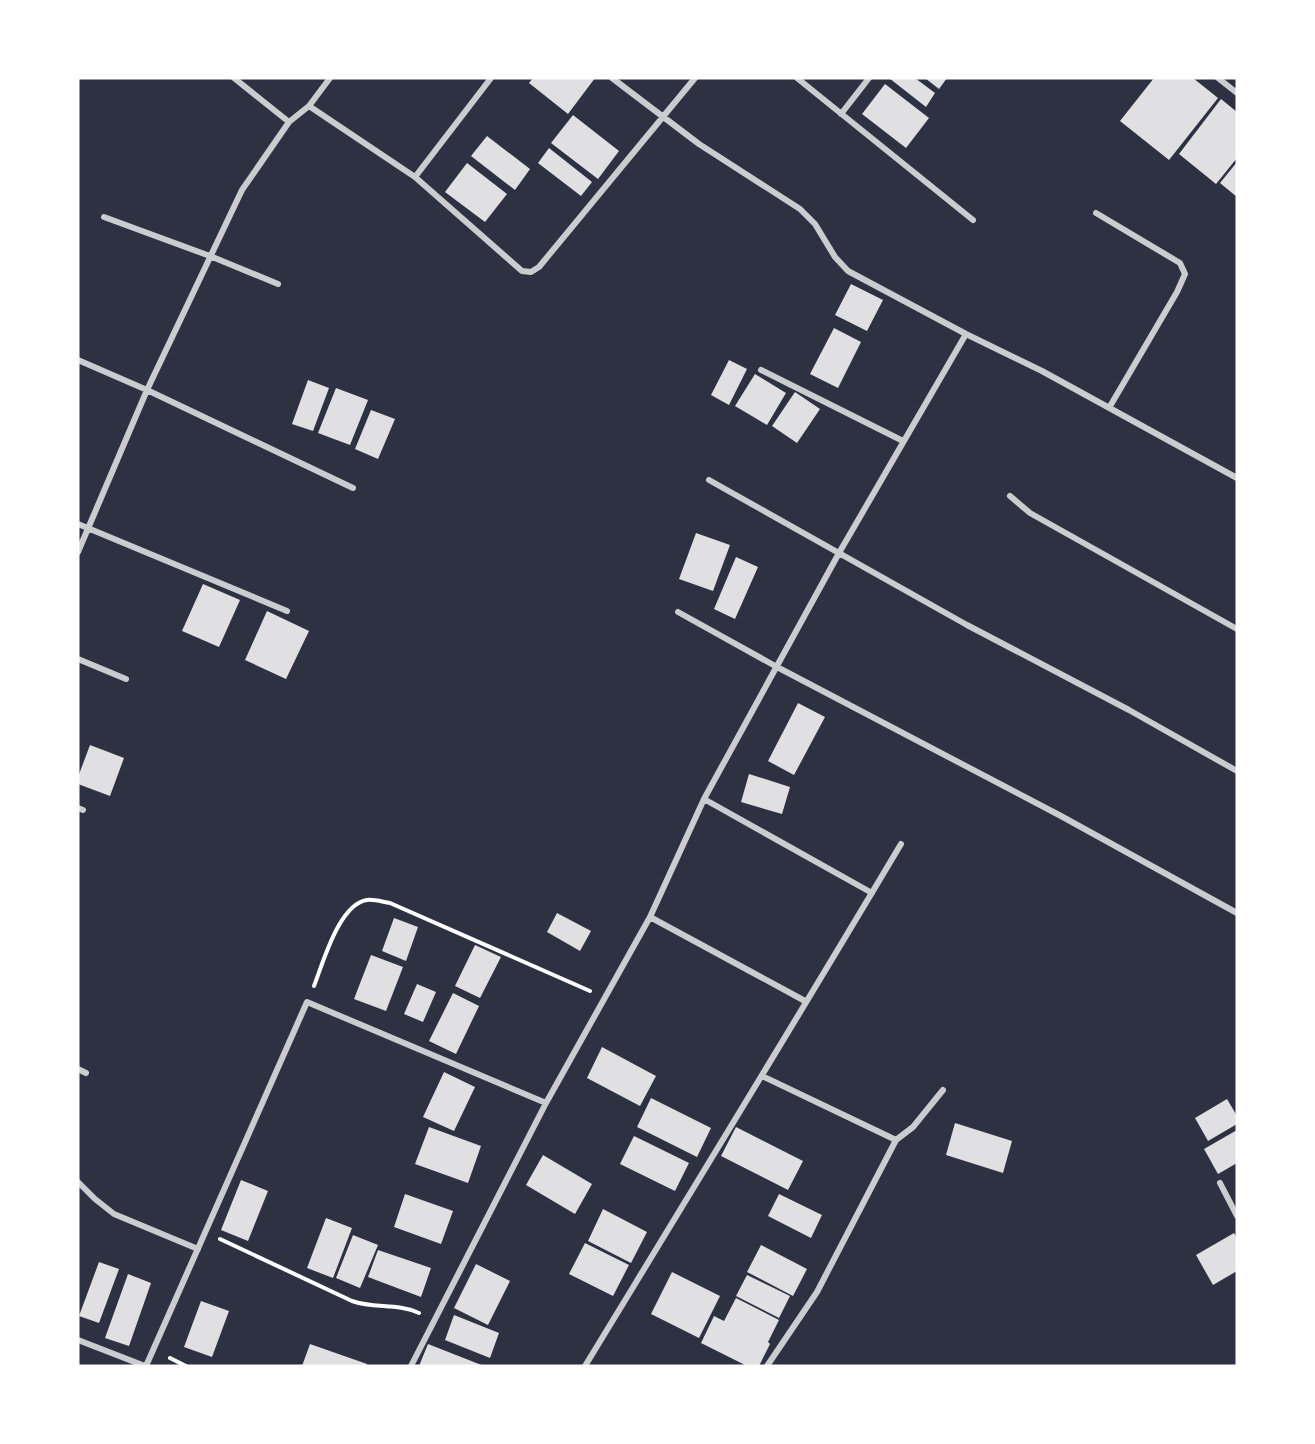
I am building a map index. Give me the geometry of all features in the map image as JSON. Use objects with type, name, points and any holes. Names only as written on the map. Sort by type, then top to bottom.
[{"type":"street","points":[[234,78],[289,122]]},
{"type":"street","points":[[78,552],[147,390],[242,190],[289,122],[309,106],[330,78]]},
{"type":"street","points":[[415,177],[491,78]]},
{"type":"street","points":[[612,78],[699,144],[800,209],[815,224],[835,257],[849,271],[966,334],[1042,371],[1237,478]]},
{"type":"street","points":[[309,106],[415,177],[522,271],[531,272],[539,267],[695,78]]},
{"type":"street","points":[[797,78],[973,220]]},
{"type":"street","points":[[841,114],[869,78]]},
{"type":"street","points":[[1218,78],[1237,93]]},
{"type":"street","points":[[1096,213],[1180,263],[1185,274],[1178,292],[1109,408]]},
{"type":"street","points":[[104,217],[278,284]]},
{"type":"street","points":[[411,1366],[546,1103],[650,916],[704,798],[839,553],[966,334]]},
{"type":"street","points":[[78,360],[147,390],[353,488]]},
{"type":"street","points":[[761,370],[903,441]]},
{"type":"street","points":[[709,480],[966,625],[1129,710],[1237,771]]},
{"type":"street","points":[[1010,496],[1030,513],[1237,629]]},
{"type":"street","points":[[78,524],[287,611]]},
{"type":"street","points":[[678,612],[777,667],[1062,816],[1237,913]]},
{"type":"street","points":[[78,659],[126,678]]},
{"type":"street","points":[[704,798],[872,893]]},
{"type":"street","points":[[585,1366],[901,844]]},
{"type":"street","points":[[650,916],[805,1001]]},
{"type":"street","points":[[78,1340],[146,1366],[308,1002],[546,1103]]},
{"type":"street","points":[[78,1069],[86,1073]]},
{"type":"street","points":[[762,1076],[896,1140]]},
{"type":"street","points":[[767,1366],[817,1292],[896,1140],[920,1119],[943,1090]]},
{"type":"street","points":[[78,1182],[114,1214],[198,1249]]},
{"type":"street","points":[[1220,1183],[1237,1215]]},
{"type":"path","points":[[308,1002],[335,932],[351,907],[366,900],[390,903],[604,997]]},
{"type":"path","points":[[206,1233],[359,1304],[403,1308],[435,1320]]},
{"type":"building","points":[[533,78],[595,78],[568,114],[529,83]]},
{"type":"building","points":[[889,78],[915,78],[935,93],[926,107]]},
{"type":"building","points":[[925,78],[947,78],[939,89]]},
{"type":"building","points":[[1154,78],[1193,78],[1218,98],[1169,160],[1120,121]]},
{"type":"building","points":[[885,84],[929,118],[906,148],[862,114]]},
{"type":"building","points":[[1221,99],[1237,112],[1237,158],[1216,184],[1179,154]]},
{"type":"building","points":[[573,115],[619,151],[598,179],[551,143]]},
{"type":"building","points":[[487,136],[530,169],[515,190],[471,156]]},
{"type":"building","points":[[549,148],[592,182],[581,196],[538,163]]},
{"type":"building","points":[[1237,162],[1237,197],[1220,183]]},
{"type":"building","points":[[467,163],[507,194],[485,222],[445,192]]},
{"type":"building","points":[[851,284],[883,300],[867,331],[835,315]]},
{"type":"building","points":[[834,328],[861,342],[838,388],[810,374]]},
{"type":"building","points":[[729,360],[747,369],[729,405],[711,395]]},
{"type":"building","points":[[755,374],[786,393],[767,425],[735,406]]},
{"type":"building","points":[[308,380],[329,388],[313,431],[292,424]]},
{"type":"building","points":[[336,388],[368,400],[350,445],[318,433]]},
{"type":"building","points":[[795,392],[820,409],[797,443],[772,426]]},
{"type":"building","points":[[371,410],[395,419],[378,459],[355,449]]},
{"type":"building","points":[[696,533],[730,545],[713,591],[679,579]]},
{"type":"building","points":[[736,557],[758,567],[735,619],[714,609]]},
{"type":"building","points":[[203,584],[240,600],[219,647],[182,631]]},
{"type":"building","points":[[267,611],[309,631],[286,679],[245,660]]},
{"type":"building","points":[[798,703],[825,717],[794,775],[768,761]]},
{"type":"building","points":[[90,745],[124,758],[110,796],[78,784],[78,777]]},
{"type":"building","points":[[749,774],[790,787],[782,814],[741,802]]},
{"type":"building","points":[[557,913],[591,931],[580,951],[547,932]]},
{"type":"building","points":[[394,918],[418,927],[406,961],[382,951]]},
{"type":"building","points":[[475,945],[501,957],[480,998],[455,986]]},
{"type":"building","points":[[371,955],[403,967],[386,1011],[354,999]]},
{"type":"building","points":[[417,984],[436,992],[423,1022],[404,1014]]},
{"type":"building","points":[[453,993],[479,1006],[456,1054],[429,1041]]},
{"type":"building","points":[[602,1047],[656,1076],[640,1106],[587,1078]]},
{"type":"building","points":[[444,1072],[475,1087],[454,1131],[423,1117]]},
{"type":"building","points":[[651,1098],[711,1128],[697,1157],[637,1127]]},
{"type":"building","points":[[1227,1099],[1237,1116],[1237,1124],[1208,1141],[1195,1118]]},
{"type":"building","points":[[955,1123],[1012,1141],[1003,1173],[946,1155]]},
{"type":"building","points":[[429,1127],[481,1146],[468,1183],[415,1164]]},
{"type":"building","points":[[736,1127],[803,1161],[788,1190],[721,1156]]},
{"type":"building","points":[[1237,1130],[1237,1163],[1218,1174],[1204,1149]]},
{"type":"building","points":[[634,1136],[689,1163],[675,1191],[620,1164]]},
{"type":"building","points":[[543,1155],[592,1184],[575,1214],[526,1185]]},
{"type":"building","points":[[241,1180],[268,1191],[248,1241],[221,1230]]},
{"type":"building","points":[[405,1194],[453,1211],[441,1244],[394,1227]]},
{"type":"building","points":[[779,1194],[822,1215],[811,1238],[768,1216]]},
{"type":"building","points":[[603,1209],[647,1232],[631,1263],[588,1241]]},
{"type":"building","points":[[326,1218],[352,1228],[333,1278],[307,1268]]},
{"type":"building","points":[[1234,1233],[1237,1238],[1237,1271],[1213,1285],[1196,1255]]},
{"type":"building","points":[[353,1235],[378,1245],[360,1288],[336,1278]]},
{"type":"building","points":[[585,1243],[629,1265],[613,1296],[569,1274]]},
{"type":"building","points":[[761,1245],[807,1269],[793,1296],[747,1272]]},
{"type":"building","points":[[378,1250],[431,1268],[421,1297],[368,1277]]},
{"type":"building","points":[[99,1262],[119,1269],[99,1323],[79,1316]]},
{"type":"building","points":[[476,1264],[510,1281],[488,1325],[454,1308]]},
{"type":"building","points":[[672,1272],[720,1296],[699,1338],[651,1314]]},
{"type":"building","points":[[128,1274],[151,1283],[129,1346],[105,1338]]},
{"type":"building","points":[[747,1275],[790,1296],[779,1318],[736,1296]]},
{"type":"building","points":[[736,1298],[779,1320],[759,1366],[747,1366],[701,1343],[714,1316],[724,1321]]},
{"type":"building","points":[[201,1301],[229,1311],[212,1357],[184,1347]]},
{"type":"building","points":[[454,1315],[499,1333],[490,1358],[445,1340]]},
{"type":"building","points":[[310,1344],[367,1364],[366,1366],[302,1366]]},
{"type":"building","points":[[428,1344],[484,1366],[419,1366]]}]
